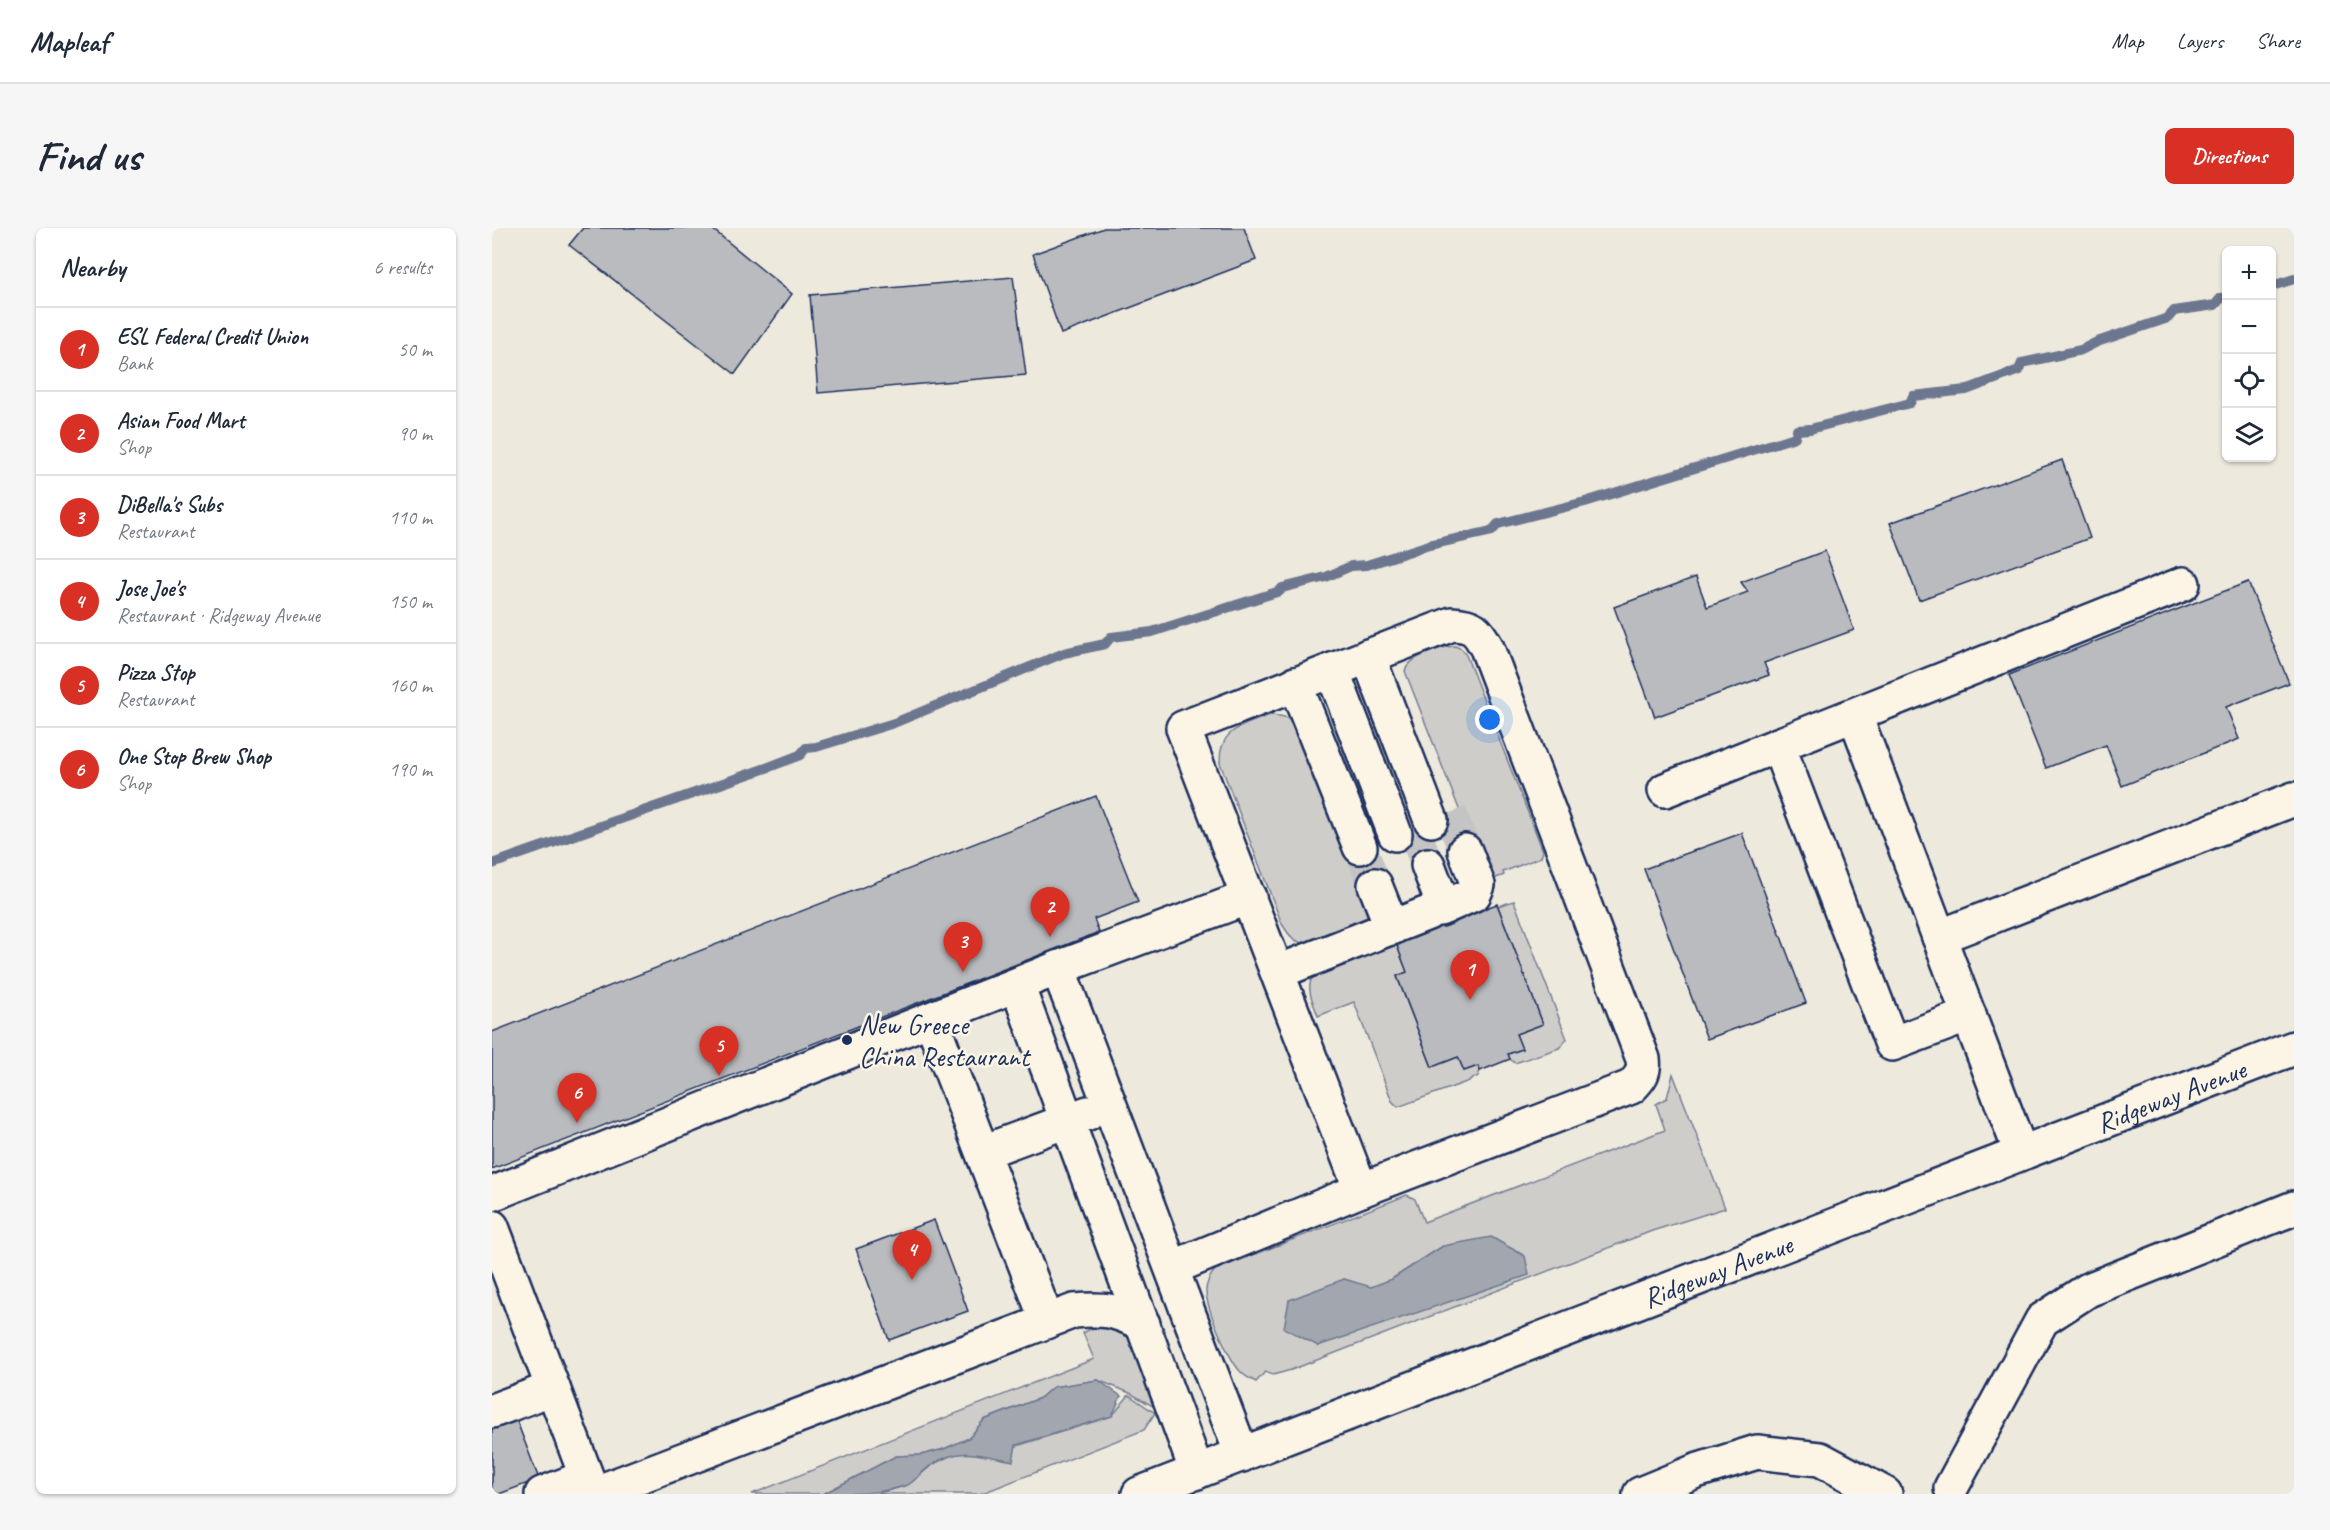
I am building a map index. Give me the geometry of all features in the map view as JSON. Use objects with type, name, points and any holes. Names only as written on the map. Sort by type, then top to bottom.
[{"type":"main road","points":[[1665,790],[2183,584]]},
{"type":"main road","points":[[1172,1268],[1361,1190],[1631,1087],[1641,1078],[1644,1067],[1643,1059],[1487,648],[1479,632],[1467,625],[1452,624],[1184,728],[1361,1190]]},
{"type":"main road","points":[[1341,667],[1404,830],[1341,667]]},
{"type":"main road","points":[[1855,715],[2021,1153]]},
{"type":"main road","points":[[1778,745],[1892,1044],[1969,1015]]},
{"type":"main road","points":[[1939,937],[2294,799]]},
{"type":"main road","points":[[1278,972],[1429,913],[1474,894],[1478,885],[1419,868],[1429,913]]},
{"type":"main road","points":[[492,1194],[1017,985],[1249,897]]},
{"type":"main road","points":[[1058,969],[1242,1455]]},
{"type":"main road","points":[[1017,985],[1197,1472]]},
{"type":"main road","points":[[931,1019],[1047,1321]]},
{"type":"main road","name":"Ridgeway Avenue","points":[[1139,1494],[2294,1048]]},
{"type":"main road","points":[[983,1152],[1110,1105]]},
{"type":"main road","points":[[1953,1492],[2042,1320],[2088,1290],[2294,1208]]},
{"type":"main road","points":[[492,1227],[591,1488]]},
{"type":"main road","points":[[542,1494],[591,1488],[1074,1311],[1096,1309],[1118,1311],[1143,1324]]},
{"type":"main road","points":[[492,1387],[548,1377]]},
{"type":"main road","points":[[492,1411],[548,1377]]},
{"type":"main road","points":[[1640,1494],[1696,1471],[1757,1452],[1820,1459],[1885,1494]]},
{"type":"shaded area","points":[[1455,646],[1462,649],[1466,655],[1543,851],[1541,857],[1503,872],[1504,875],[1491,880],[1479,846],[1459,809],[1405,671],[1419,657],[1434,650]]},
{"type":"shaded area","points":[[1270,715],[1289,719],[1303,731],[1367,894],[1368,912],[1362,922],[1337,936],[1317,942],[1298,942],[1282,924],[1220,763],[1221,751],[1228,735],[1242,726]]},
{"type":"shaded area","points":[[1514,901],[1567,1039],[1559,1048],[1515,1063],[1508,1054],[1522,1049],[1516,1034],[1543,1024],[1498,906]]},
{"type":"shaded area","points":[[1395,940],[1407,972],[1397,977],[1432,1067],[1458,1057],[1464,1071],[1478,1066],[1480,1071],[1478,1076],[1469,1081],[1398,1107],[1392,1101],[1354,1002],[1318,1016],[1310,989],[1311,980],[1324,968],[1348,956]]},
{"type":"shaded area","points":[[1673,1074],[1725,1208],[1652,1231],[1291,1370],[1273,1375],[1265,1372],[1256,1382],[1243,1374],[1235,1365],[1219,1333],[1207,1299],[1207,1285],[1215,1270],[1407,1195],[1415,1199],[1424,1222],[1665,1130],[1656,1104],[1667,1098]],"holes":[[[1443,1246],[1318,1346],[1344,1279],[1371,1288],[1392,1279]]]},
{"type":"shaded area","points":[[1491,1237],[1525,1256],[1529,1275],[1318,1346],[1284,1328],[1289,1300],[1344,1279],[1371,1287],[1392,1279],[1443,1246]]},
{"type":"shaded area","points":[[1096,1326],[1115,1326],[1134,1340],[1156,1408],[1130,1393],[1098,1380],[1053,1387],[1040,1398],[984,1420],[969,1438],[944,1449],[921,1455],[896,1456],[823,1494],[752,1494],[1094,1359],[1083,1333]]},
{"type":"shaded area","points":[[1098,1380],[1121,1396],[1112,1416],[1016,1445],[1013,1461],[972,1454],[953,1455],[929,1467],[907,1485],[897,1488],[866,1493],[823,1494],[896,1456],[921,1455],[944,1449],[969,1438],[984,1420],[1040,1398],[1053,1387]]},
{"type":"shaded area","points":[[1129,1395],[1155,1413],[1144,1430],[980,1494],[876,1494],[908,1485],[932,1465],[955,1453],[971,1452],[985,1456],[1112,1416]]},
{"type":"building","points":[[583,228],[711,228],[792,294],[735,374],[569,245]]},
{"type":"building","points":[[1104,228],[1244,228],[1256,260],[1061,334],[1033,254]]},
{"type":"building","points":[[1013,277],[1026,375],[818,393],[810,295]]},
{"type":"building","points":[[2062,460],[2090,538],[1919,600],[1890,523]]},
{"type":"building","points":[[1825,551],[1854,630],[1764,663],[1769,675],[1655,717],[1614,607],[1696,577],[1707,607],[1748,592],[1741,582]]},
{"type":"building","points":[[2248,582],[2289,683],[2226,707],[2239,739],[2122,786],[2106,745],[2046,768],[2009,675]]},
{"type":"building","points":[[1096,796],[1138,902],[1094,919],[1099,932],[492,1169],[492,1032]]},
{"type":"building","points":[[1742,833],[1806,1003],[1707,1039],[1644,869]]},
{"type":"building","points":[[1497,904],[1543,1024],[1516,1034],[1522,1049],[1508,1054],[1510,1059],[1480,1071],[1478,1066],[1464,1071],[1458,1057],[1432,1067],[1397,976],[1407,972],[1396,943],[1452,915],[1454,920]]},
{"type":"building","points":[[934,1220],[968,1311],[889,1340],[856,1249]]},
{"type":"building","points":[[516,1419],[539,1479],[499,1494],[492,1494],[492,1429]]},
{"type":"waterway","points":[[2276,285],[2294,279]]},
{"type":"waterway","points":[[492,864],[769,767],[800,755],[806,748],[894,723],[1064,653],[1105,644],[1111,637],[1152,632],[1280,591],[1282,588],[1326,577],[1351,566],[1367,565],[1429,545],[1492,531],[1498,524],[1585,502],[1795,437],[1797,430],[1810,429],[1910,403],[1913,396],[1966,390],[2019,370],[2022,363],[2081,350],[2097,342],[2168,318],[2174,311],[2215,305],[2222,298]]},
{"type":"tunnel","points":[[1450,813],[1465,851]]},
{"type":"tunnel","points":[[1412,827],[1428,865]]},
{"type":"tunnel","points":[[1360,847],[1375,885]]},
{"type":"place","name":"Asian Food Mart","points":[[1050,937]]},
{"type":"place","name":"DiBella's Subs","points":[[963,972]]},
{"type":"place","name":"ESL Federal Credit Union","points":[[1470,1000]]},
{"type":"place","name":"New Greece China Restaurant","points":[[847,1040]]},
{"type":"place","name":"Pizza Stop","points":[[719,1076]]},
{"type":"place","name":"One Stop Brew Shop","points":[[577,1123]]},
{"type":"place","name":"Jose Joe's","points":[[912,1280]]}]
